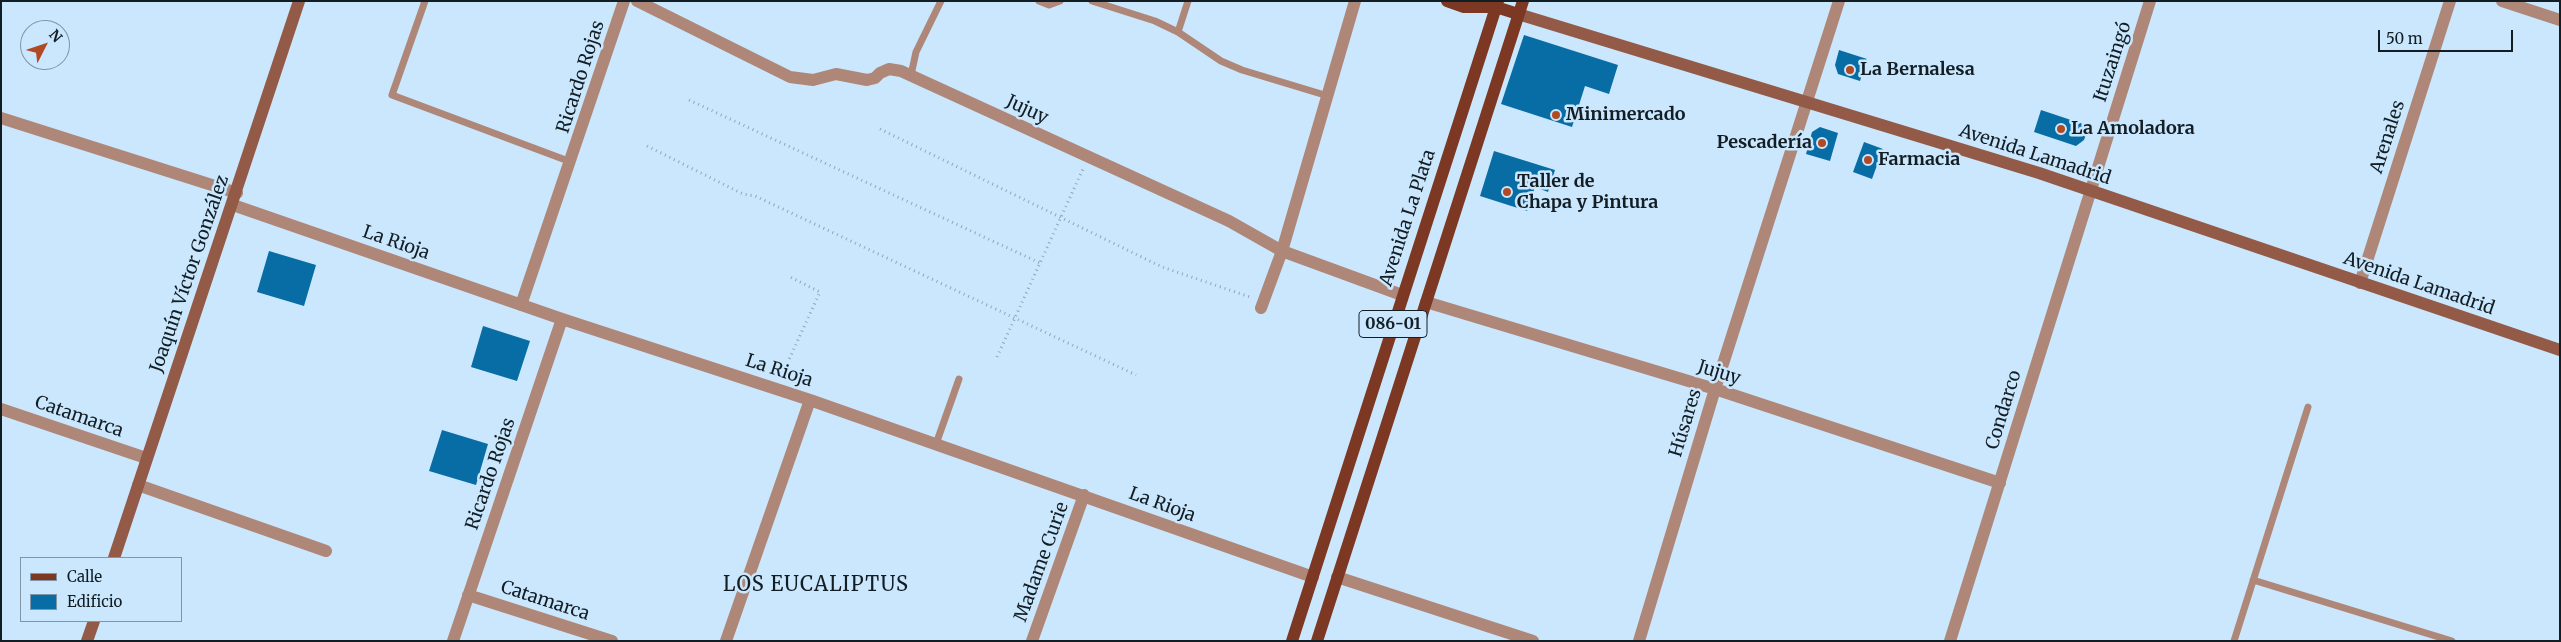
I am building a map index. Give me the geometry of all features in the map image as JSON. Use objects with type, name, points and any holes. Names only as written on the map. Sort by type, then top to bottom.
[{"type":"main road","name":"Avenida Lamadrid","points":[[1447,1],[1464,7],[1493,3],[1518,14]]},
{"type":"main road","name":"086-01","points":[[1316,641],[1522,1]]},
{"type":"main road","name":"Avenida La Plata","points":[[1292,641],[1493,3]]},
{"type":"street","name":"Joaquín Víctor González","points":[[114,557],[146,458],[235,199],[299,1]]},
{"type":"street","name":"Ricardo Rojas","points":[[521,305],[624,1]]},
{"type":"street","name":"Jujuy","points":[[636,1],[790,77],[813,80],[836,74],[867,80],[875,78],[880,73],[889,69],[901,70],[1229,221],[1282,251],[1402,295]]},
{"type":"street","points":[[1262,304],[1282,251],[1329,96],[1355,1]]},
{"type":"street","name":"Húsares","points":[[1639,641],[1715,389],[1838,1]]},
{"type":"street","name":"Ituzaingó","points":[[2091,190],[2150,1]]},
{"type":"street","name":"Arenales","points":[[2360,283],[2450,1]]},
{"type":"street","points":[[2502,1],[2560,20]]},
{"type":"street","name":"Avenida Lamadrid","points":[[1518,14],[2091,190],[2560,350]]},
{"type":"street","name":"La Rioja","points":[[1,118],[235,199],[521,305],[810,400],[1313,577]]},
{"type":"street","name":"Condarco","points":[[1950,641],[2091,190]]},
{"type":"street","name":"Jujuy","points":[[1426,302],[1715,389],[2000,482]]},
{"type":"street","name":"Ricardo Rojas","points":[[453,641],[562,319]]},
{"type":"street","points":[[726,641],[810,400]]},
{"type":"street","name":"Catamarca","points":[[1,409],[146,458]]},
{"type":"street","points":[[138,485],[326,552]]},
{"type":"street","name":"Madame Curie","points":[[1032,641],[1084,495]]},
{"type":"street","points":[[1337,577],[1534,641]]},
{"type":"street","name":"Catamarca","points":[[468,595],[612,641]]},
{"type":"street","points":[[87,641],[94,622]]},
{"type":"lane","points":[[425,1],[392,94],[570,162]]},
{"type":"lane","points":[[911,75],[916,52],[941,1]]},
{"type":"lane","points":[[1039,1],[1049,5],[1060,1]]},
{"type":"lane","points":[[1092,1],[1178,32],[1221,61],[1242,70],[1329,96]]},
{"type":"lane","points":[[1178,32],[1188,1]]},
{"type":"lane","points":[[936,444],[959,379]]},
{"type":"lane","points":[[2234,641],[2308,407]]},
{"type":"lane","points":[[2253,580],[2452,641]]},
{"type":"path","points":[[689,100],[1040,263]]},
{"type":"path","points":[[880,129],[1162,267],[1243,295],[1262,304]]},
{"type":"path","points":[[647,146],[742,194],[755,196],[1136,375]]},
{"type":"path","points":[[997,357],[1088,157]]},
{"type":"path","points":[[776,389],[820,292],[788,276]]},
{"type":"building","points":[[1524,35],[1618,65],[1609,94],[1585,86],[1572,127],[1501,104]]},
{"type":"building","name":"La Bernalesa","points":[[1839,50],[1867,59],[1860,81],[1838,74],[1835,65]]},
{"type":"building","name":"La Amoladora","points":[[2041,110],[2089,126],[2084,140],[2076,146],[2034,132]]},
{"type":"building","name":"Pescadería","points":[[1820,127],[1838,133],[1830,161],[1806,154],[1812,132]]},
{"type":"building","name":"Farmacia","points":[[1864,142],[1883,149],[1872,179],[1853,172]]},
{"type":"building","points":[[1494,151],[1555,170],[1548,192],[1535,187],[1527,211],[1480,196]]},
{"type":"building","points":[[269,251],[316,265],[304,306],[257,292]]},
{"type":"building","points":[[483,326],[530,341],[517,381],[471,367]]},
{"type":"building","points":[[442,430],[488,444],[476,485],[429,471]]},
{"type":"place","name":"La Bernalesa","points":[[1850,70]]},
{"type":"place","name":"Minimercado","points":[[1556,115]]},
{"type":"place","name":"La Amoladora","points":[[2061,129]]},
{"type":"place","name":"Pescadería","points":[[1822,143]]},
{"type":"place","name":"Farmacia","points":[[1868,160]]},
{"type":"place","name":"Taller de Chapa y Pintura","points":[[1507,192]]},
{"type":"district","name":"LOS EUCALIPTUS","points":[[816,585]]}]
